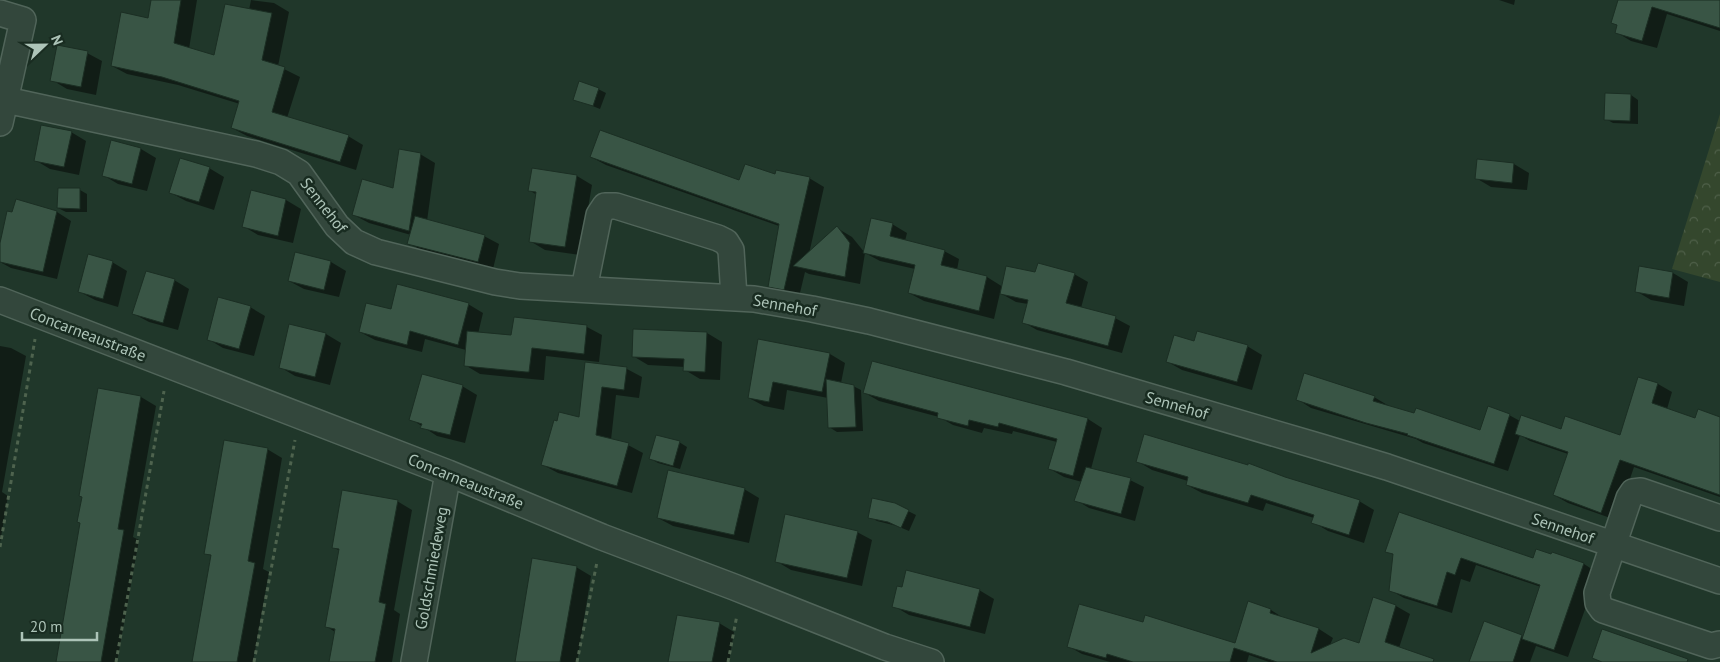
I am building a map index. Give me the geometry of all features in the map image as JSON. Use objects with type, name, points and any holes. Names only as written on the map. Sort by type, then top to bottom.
[{"type":"street","name":"Sennehof","points":[[11,17],[3,112],[256,154],[281,162],[300,174],[337,226],[354,242],[376,252],[495,282],[520,286],[734,297],[812,309],[869,321],[1066,372],[1387,467],[1720,581]]},
{"type":"street","name":"Sennehof","points":[[584,289],[599,214],[605,206],[616,206],[726,242],[731,250],[734,297]]},
{"type":"street","name":"Concarneaustraße","points":[[0,300],[448,473],[602,537],[885,647],[931,662]]},
{"type":"street","name":"Goldschmiedeweg","points":[[414,662],[448,473]]},
{"type":"street","name":"Sennehof","points":[[1720,518],[1641,491],[1633,492],[1629,498],[1612,545],[1597,593],[1598,603],[1603,610],[1710,646],[1720,644]]},
{"type":"path","points":[[0,547],[39,316]]},
{"type":"path","points":[[116,662],[169,365]]},
{"type":"path","points":[[254,662],[299,417]]},
{"type":"path","points":[[577,662],[602,537]]},
{"type":"path","points":[[728,662],[741,590]]},
{"type":"green space","points":[[1720,114],[1720,282],[1672,269]]},
{"type":"building","points":[[151,0],[181,0],[174,43],[214,55],[225,4],[272,13],[262,60],[285,67],[272,112],[349,135],[340,162],[231,128],[239,101],[162,77],[111,66],[121,12],[148,18]]},
{"type":"building","points":[[1618,0],[1720,0],[1720,28],[1652,7],[1642,41],[1615,33],[1617,25],[1611,23]]},
{"type":"building","points":[[57,45],[88,51],[81,87],[50,81]]},
{"type":"building","points":[[579,81],[599,88],[593,106],[573,100]]},
{"type":"building","points":[[1605,93],[1631,94],[1630,121],[1604,120]]},
{"type":"building","points":[[41,125],[72,131],[64,167],[34,161]]},
{"type":"building","points":[[600,130],[739,180],[745,164],[775,174],[776,170],[810,177],[784,290],[768,287],[779,224],[590,157]]},
{"type":"building","points":[[111,140],[141,148],[132,184],[102,176]]},
{"type":"building","points":[[399,149],[421,153],[409,231],[352,215],[362,179],[393,188]]},
{"type":"building","points":[[180,158],[210,167],[199,202],[169,193]]},
{"type":"building","points":[[1477,159],[1514,163],[1512,183],[1475,179]]},
{"type":"building","points":[[532,168],[577,175],[565,247],[529,242],[536,192],[528,191]]},
{"type":"building","points":[[58,188],[80,188],[80,209],[57,208]]},
{"type":"building","points":[[251,190],[286,199],[278,236],[242,227]]},
{"type":"building","points":[[16,199],[57,211],[43,272],[0,262],[0,243],[7,211],[12,212]]},
{"type":"building","points":[[415,216],[485,235],[478,262],[407,244]]},
{"type":"building","points":[[871,218],[893,223],[890,236],[945,250],[941,265],[987,276],[979,311],[908,293],[915,265],[863,253]]},
{"type":"building","points":[[837,226],[850,243],[845,277],[793,266]]},
{"type":"building","points":[[295,252],[331,261],[324,290],[288,281]]},
{"type":"building","points":[[88,254],[113,261],[103,299],[78,292]]},
{"type":"building","points":[[1038,263],[1075,273],[1066,303],[1116,316],[1108,346],[1022,323],[1028,300],[1000,294],[1006,266],[1035,272]]},
{"type":"building","points":[[1639,266],[1673,272],[1669,298],[1635,292]]},
{"type":"building","points":[[146,271],[175,279],[163,323],[132,314]]},
{"type":"building","points":[[397,284],[469,303],[458,345],[410,331],[407,345],[359,332],[366,303],[391,309]]},
{"type":"building","points":[[218,297],[251,306],[239,349],[207,340]]},
{"type":"building","points":[[514,317],[587,325],[584,354],[532,348],[529,372],[464,366],[467,331],[511,335]]},
{"type":"building","points":[[289,324],[326,333],[315,377],[279,368]]},
{"type":"building","points":[[633,329],[707,332],[705,372],[683,371],[684,359],[632,357]]},
{"type":"building","points":[[1197,331],[1248,345],[1237,382],[1166,362],[1174,335],[1194,341]]},
{"type":"building","points":[[758,339],[830,353],[822,392],[773,382],[769,402],[748,398]]},
{"type":"building","points":[[872,361],[1088,418],[1073,476],[1048,469],[1057,439],[999,423],[998,427],[969,420],[968,426],[937,418],[938,413],[863,393]]},
{"type":"building","points":[[585,362],[627,367],[624,390],[602,387],[596,435],[629,443],[617,486],[541,465],[554,420],[557,421],[559,412],[579,417]]},
{"type":"building","points":[[1304,373],[1375,396],[1373,401],[1414,413],[1416,408],[1480,430],[1488,406],[1510,414],[1494,464],[1408,434],[1366,423],[1296,400]]},
{"type":"building","points":[[422,374],[463,385],[450,435],[420,428],[422,424],[409,420]]},
{"type":"building","points":[[1638,377],[1658,383],[1652,403],[1695,418],[1698,409],[1720,417],[1720,495],[1620,460],[1601,513],[1553,495],[1568,452],[1515,434],[1521,415],[1561,429],[1565,416],[1620,435]]},
{"type":"building","points":[[826,379],[854,385],[856,427],[828,428]]},
{"type":"building","points":[[98,388],[141,396],[118,529],[124,530],[101,662],[56,662],[80,523],[77,522],[82,497],[79,496]]},
{"type":"building","points":[[1144,434],[1248,465],[1248,463],[1285,477],[1360,500],[1349,535],[1311,523],[1314,515],[1251,495],[1248,503],[1186,485],[1188,477],[1136,462]]},
{"type":"building","points":[[656,435],[680,441],[673,466],[649,459]]},
{"type":"building","points":[[224,440],[268,448],[248,561],[255,563],[237,662],[192,662],[211,555],[204,554]]},
{"type":"building","points":[[1086,467],[1131,478],[1121,514],[1074,501]]},
{"type":"building","points":[[668,470],[745,488],[734,535],[657,518]]},
{"type":"building","points":[[342,490],[398,500],[379,602],[386,604],[375,662],[329,662],[335,629],[325,627],[339,549],[332,548]]},
{"type":"building","points":[[872,498],[895,503],[909,510],[901,528],[888,522],[868,518]]},
{"type":"building","points":[[1399,512],[1533,558],[1536,549],[1551,554],[1552,552],[1584,563],[1554,650],[1522,639],[1540,585],[1461,558],[1455,575],[1447,572],[1437,606],[1389,591],[1393,554],[1385,552]]},
{"type":"building","points":[[785,514],[858,531],[847,578],[775,562]]},
{"type":"building","points":[[532,558],[577,566],[560,662],[515,662]]},
{"type":"building","points":[[906,570],[980,589],[970,627],[892,607],[897,586],[902,587]]},
{"type":"building","points":[[1373,597],[1396,605],[1385,642],[1434,659],[1433,662],[1277,662],[1234,648],[1230,662],[1133,662],[1107,654],[1106,658],[1067,647],[1079,604],[1143,622],[1145,615],[1235,643],[1248,601],[1271,609],[1270,613],[1319,628],[1311,653],[1344,638],[1359,643]]},
{"type":"building","points":[[677,615],[720,622],[712,662],[668,662]]},
{"type":"building","points":[[1484,621],[1522,635],[1513,662],[1469,662]]},
{"type":"building","points":[[1602,629],[1688,659],[1687,662],[1602,662],[1592,658]]}]
